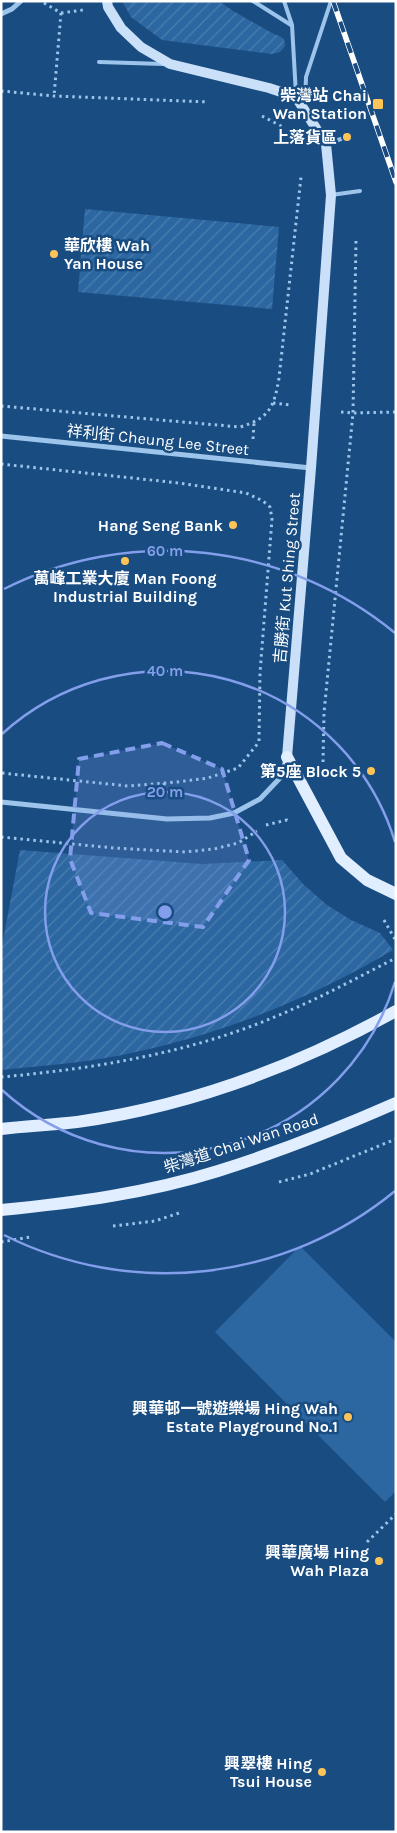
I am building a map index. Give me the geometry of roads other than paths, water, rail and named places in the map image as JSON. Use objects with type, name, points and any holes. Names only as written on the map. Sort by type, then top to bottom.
[{"type":"main road","points":[[287,757],[341,858],[367,880],[396,894]]},
{"type":"main road","points":[[1,1129],[77,1122],[194,1097],[257,1076],[327,1048],[396,1012]]},
{"type":"main road","name":"柴灣道 Chai Wan Road","points":[[1,1210],[98,1198],[152,1188],[217,1172],[323,1134],[396,1103]]},
{"type":"street","points":[[1,14],[12,9],[21,1]]},
{"type":"street","points":[[108,1],[108,7],[121,28],[141,47],[170,64],[269,88],[296,97]]},
{"type":"street","name":"吉勝街 Kut Shing Street","points":[[1,802],[167,819],[210,818],[234,814],[260,799],[280,778],[287,757],[332,195],[326,144],[305,108],[296,97]]},
{"type":"street","name":"祥利街 Cheung Lee Street","points":[[1,436],[311,468]]},
{"type":"lane","points":[[253,1],[292,25]]},
{"type":"lane","points":[[284,1],[292,25],[296,97]]},
{"type":"lane","points":[[305,108],[306,77],[331,1]]},
{"type":"lane","points":[[99,62],[170,64]]},
{"type":"lane","points":[[326,144],[347,137]]},
{"type":"lane","points":[[332,195],[360,191]]},
{"type":"railway","points":[[333,1],[396,182]]},
{"type":"place","name":"柴灣站 Chai Wan Station","points":[[378,104]]},
{"type":"place","name":"上落貨區","points":[[347,137]]},
{"type":"place","name":"華欣樓 Wah Yan House","points":[[54,254]]},
{"type":"place","name":"Hang Seng Bank","points":[[233,525]]},
{"type":"place","name":"萬峰工業大廈 Man Foong Industrial Building","points":[[125,561]]},
{"type":"place","name":"第5座 Block 5","points":[[371,771]]},
{"type":"place","name":"興華邨一號遊樂場 Hing Wah Estate Playground No.1","points":[[348,1417]]},
{"type":"place","name":"興華廣場 Hing Wah Plaza","points":[[379,1561]]},
{"type":"place","name":"興翠樓 Hing Tsui House","points":[[322,1772]]}]
